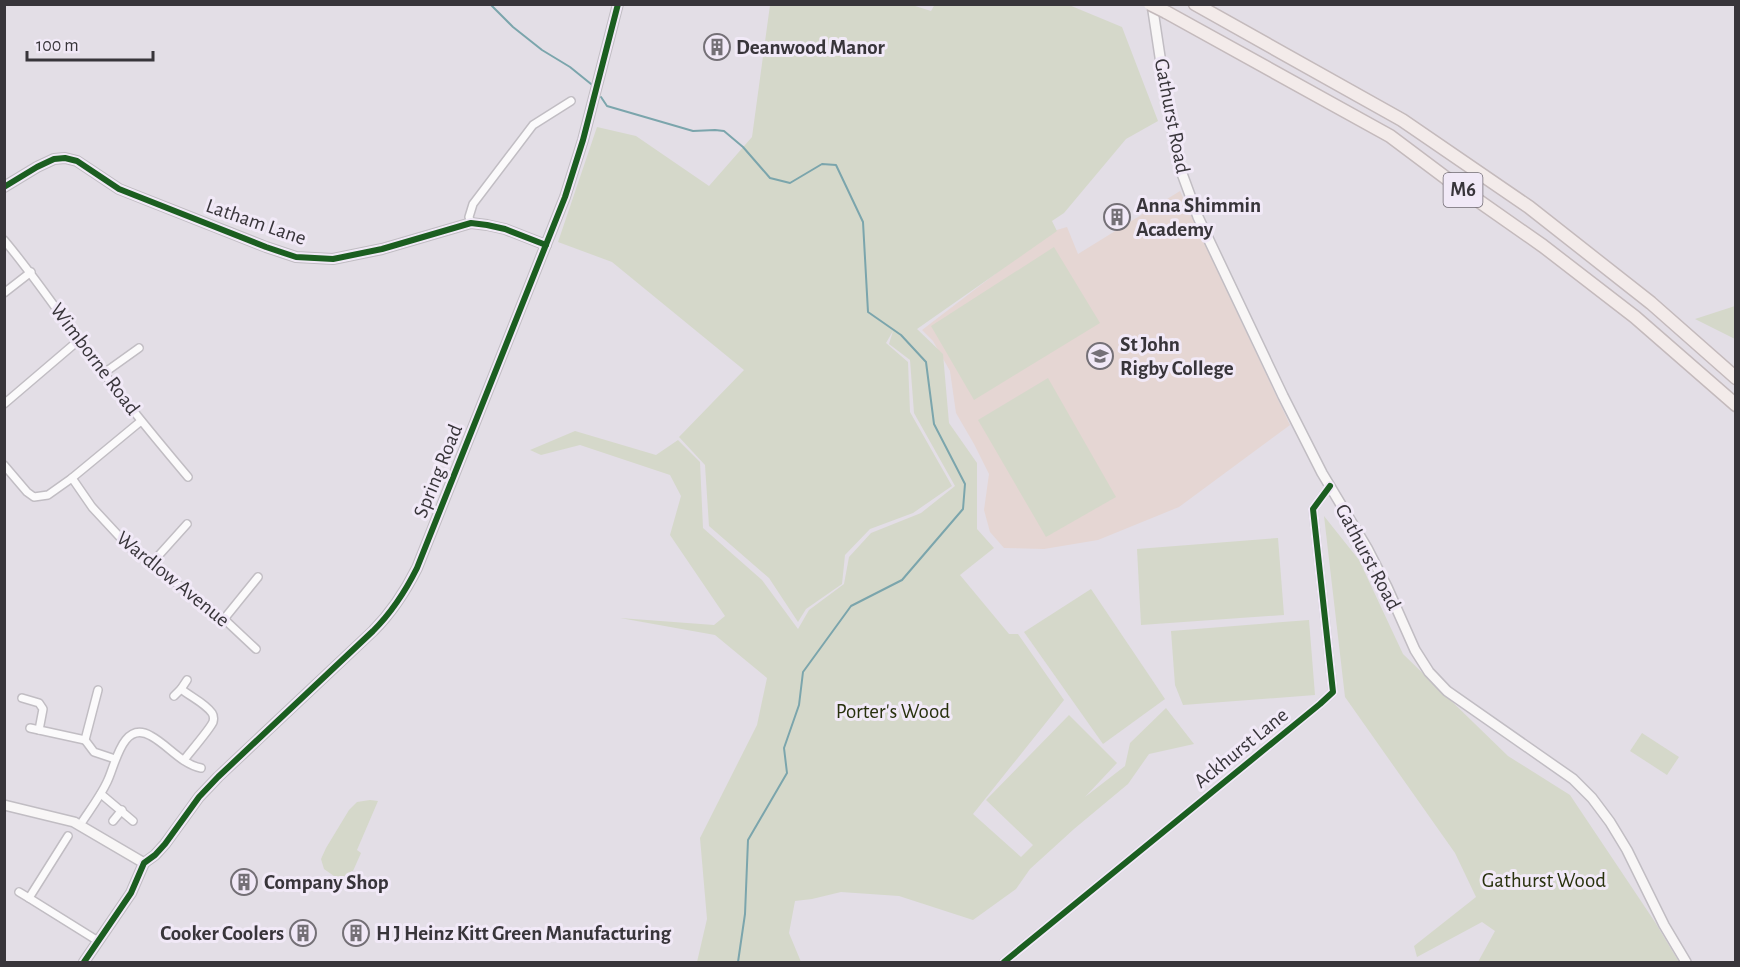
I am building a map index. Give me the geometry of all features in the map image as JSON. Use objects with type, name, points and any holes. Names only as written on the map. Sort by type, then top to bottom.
[{"type":"highway","name":"M6","points":[[1151,4],[1390,136],[1542,246],[1635,317],[1736,405]]},
{"type":"highway","name":"M6","points":[[1195,4],[1402,120],[1529,207],[1651,303],[1736,378]]},
{"type":"street","name":"Spring Road","points":[[144,863],[165,844],[199,797],[218,777],[373,631],[401,597],[417,568],[566,197],[618,4]]},
{"type":"street","name":"Gathurst Road","points":[[1151,4],[1180,168],[1198,217],[1283,396],[1330,486],[1367,548],[1407,634],[1429,672],[1447,691],[1573,779],[1592,798],[1627,850],[1664,925],[1686,963]]},
{"type":"street","points":[[471,223],[469,218],[473,204],[533,125],[571,101]]},
{"type":"street","name":"Latham Lane","points":[[4,187],[37,167],[54,159],[65,158],[77,161],[119,189],[296,257],[333,259],[382,249],[471,223],[505,230],[546,245]]},
{"type":"street","name":"Wimborne Road","points":[[4,240],[31,272],[141,421],[188,477]]},
{"type":"street","points":[[4,293],[31,272]]},
{"type":"street","points":[[4,404],[79,340]]},
{"type":"street","points":[[104,373],[139,348]]},
{"type":"street","points":[[4,465],[34,497],[48,495],[141,421]]},
{"type":"street","name":"Wardlow Avenue","points":[[72,478],[92,507],[131,549],[224,619],[256,648]]},
{"type":"street","name":"Ackhurst Lane","points":[[1004,963],[1333,692],[1313,509],[1330,486]]},
{"type":"street","points":[[151,564],[187,524]]},
{"type":"street","points":[[224,619],[258,577]]},
{"type":"street","points":[[174,696],[188,680]]},
{"type":"street","points":[[181,689],[199,700],[212,713],[213,720],[184,760]]},
{"type":"street","points":[[85,740],[98,690]]},
{"type":"street","points":[[22,698],[39,703],[43,709],[39,730]]},
{"type":"street","points":[[30,728],[85,740],[94,752],[116,759]]},
{"type":"street","points":[[80,825],[108,781],[119,749],[135,734],[144,733],[152,736],[168,750],[201,768]]},
{"type":"street","points":[[101,794],[133,821]]},
{"type":"street","points":[[4,805],[80,825],[144,863],[131,893],[84,963]]},
{"type":"street","points":[[113,821],[122,810]]},
{"type":"street","points":[[29,898],[68,836]]},
{"type":"street","points":[[59,850],[68,855]]},
{"type":"street","points":[[19,892],[98,941]]},
{"type":"shaded area","name":"St John Rigby College","points":[[1180,191],[1290,425],[1179,507],[1098,540],[1044,549],[1004,548],[990,532],[984,510],[989,474],[956,413],[950,371],[933,341],[922,330],[1050,232],[1067,227],[1078,254]]},
{"type":"green space","name":"Porter's Wood","points":[[935,4],[1069,5],[1122,27],[1158,121],[1126,139],[1064,213],[1052,221],[1057,231],[917,329],[943,354],[949,423],[977,463],[977,529],[994,548],[960,575],[1009,634],[1018,634],[1064,700],[973,814],[1021,857],[1033,845],[986,800],[1069,715],[1117,763],[1085,797],[1125,766],[1130,743],[1166,708],[1194,744],[1149,754],[1128,784],[1030,869],[1016,889],[973,920],[899,896],[841,892],[795,901],[789,933],[801,962],[697,962],[707,919],[700,838],[757,725],[767,678],[715,635],[620,618],[714,625],[725,616],[670,535],[681,496],[670,475],[580,445],[541,455],[530,450],[575,431],[656,455],[678,440],[700,462],[703,528],[762,580],[798,629],[809,610],[844,584],[849,557],[871,533],[921,513],[955,486],[914,413],[910,360],[889,344],[893,331],[886,343],[908,362],[910,412],[952,486],[913,513],[870,529],[845,555],[842,584],[806,609],[798,622],[769,578],[709,526],[705,465],[679,437],[744,370],[612,262],[558,242],[597,127],[636,136],[709,186],[752,137],[770,5],[912,5],[931,11]]},
{"type":"green space","points":[[1054,247],[1100,323],[974,400],[931,326]]},
{"type":"green space","points":[[1735,306],[1735,339],[1695,319]]},
{"type":"green space","points":[[1048,378],[1116,497],[1046,537],[978,420]]},
{"type":"green space","name":"Gathurst Wood","points":[[1324,516],[1359,560],[1403,654],[1508,756],[1570,795],[1679,962],[1478,962],[1495,931],[1482,922],[1417,957],[1414,946],[1476,897],[1455,853],[1345,697]]},
{"type":"green space","points":[[1278,538],[1284,615],[1141,625],[1137,549]]},
{"type":"green space","points":[[1091,589],[1165,699],[1103,744],[1024,632]]},
{"type":"green space","points":[[1309,620],[1315,695],[1183,705],[1175,685],[1171,631]]},
{"type":"green space","points":[[1642,733],[1679,757],[1667,775],[1630,751]]},
{"type":"green space","points":[[378,801],[357,850],[361,853],[346,882],[324,869],[321,859],[349,810],[357,802]]},
{"type":"waterway","points":[[490,4],[513,27],[542,50],[570,67],[591,84]]},
{"type":"waterway","points":[[601,97],[607,106],[693,131],[724,131],[743,147],[770,178],[790,183],[822,164],[836,165],[863,222],[868,312],[901,335],[926,362],[934,424],[965,484],[963,509],[902,580],[851,606],[803,672],[799,705],[784,748],[787,773],[748,840],[745,914],[738,962]]},
{"type":"cycle path","points":[[84,962],[131,893],[144,863],[165,844],[199,797],[380,624],[408,585],[417,568],[565,197],[583,140],[618,4]]},
{"type":"cycle path","points":[[4,187],[37,167],[54,159],[65,158],[77,161],[119,189],[296,257],[333,259],[382,249],[471,223],[505,229],[546,245]]},
{"type":"cycle path","points":[[1004,962],[1333,692],[1313,509],[1330,486]]},
{"type":"place","name":"Deanwood Manor","points":[[717,47]]},
{"type":"place","name":"Anna Shimmin Academy","points":[[1117,217]]},
{"type":"place","name":"St John Rigby College","points":[[1100,356]]},
{"type":"place","name":"Company Shop","points":[[244,882]]},
{"type":"place","name":"Cooker Coolers","points":[[303,933]]},
{"type":"place","name":"H J Heinz Kitt Green Manufacturing","points":[[356,933]]}]
